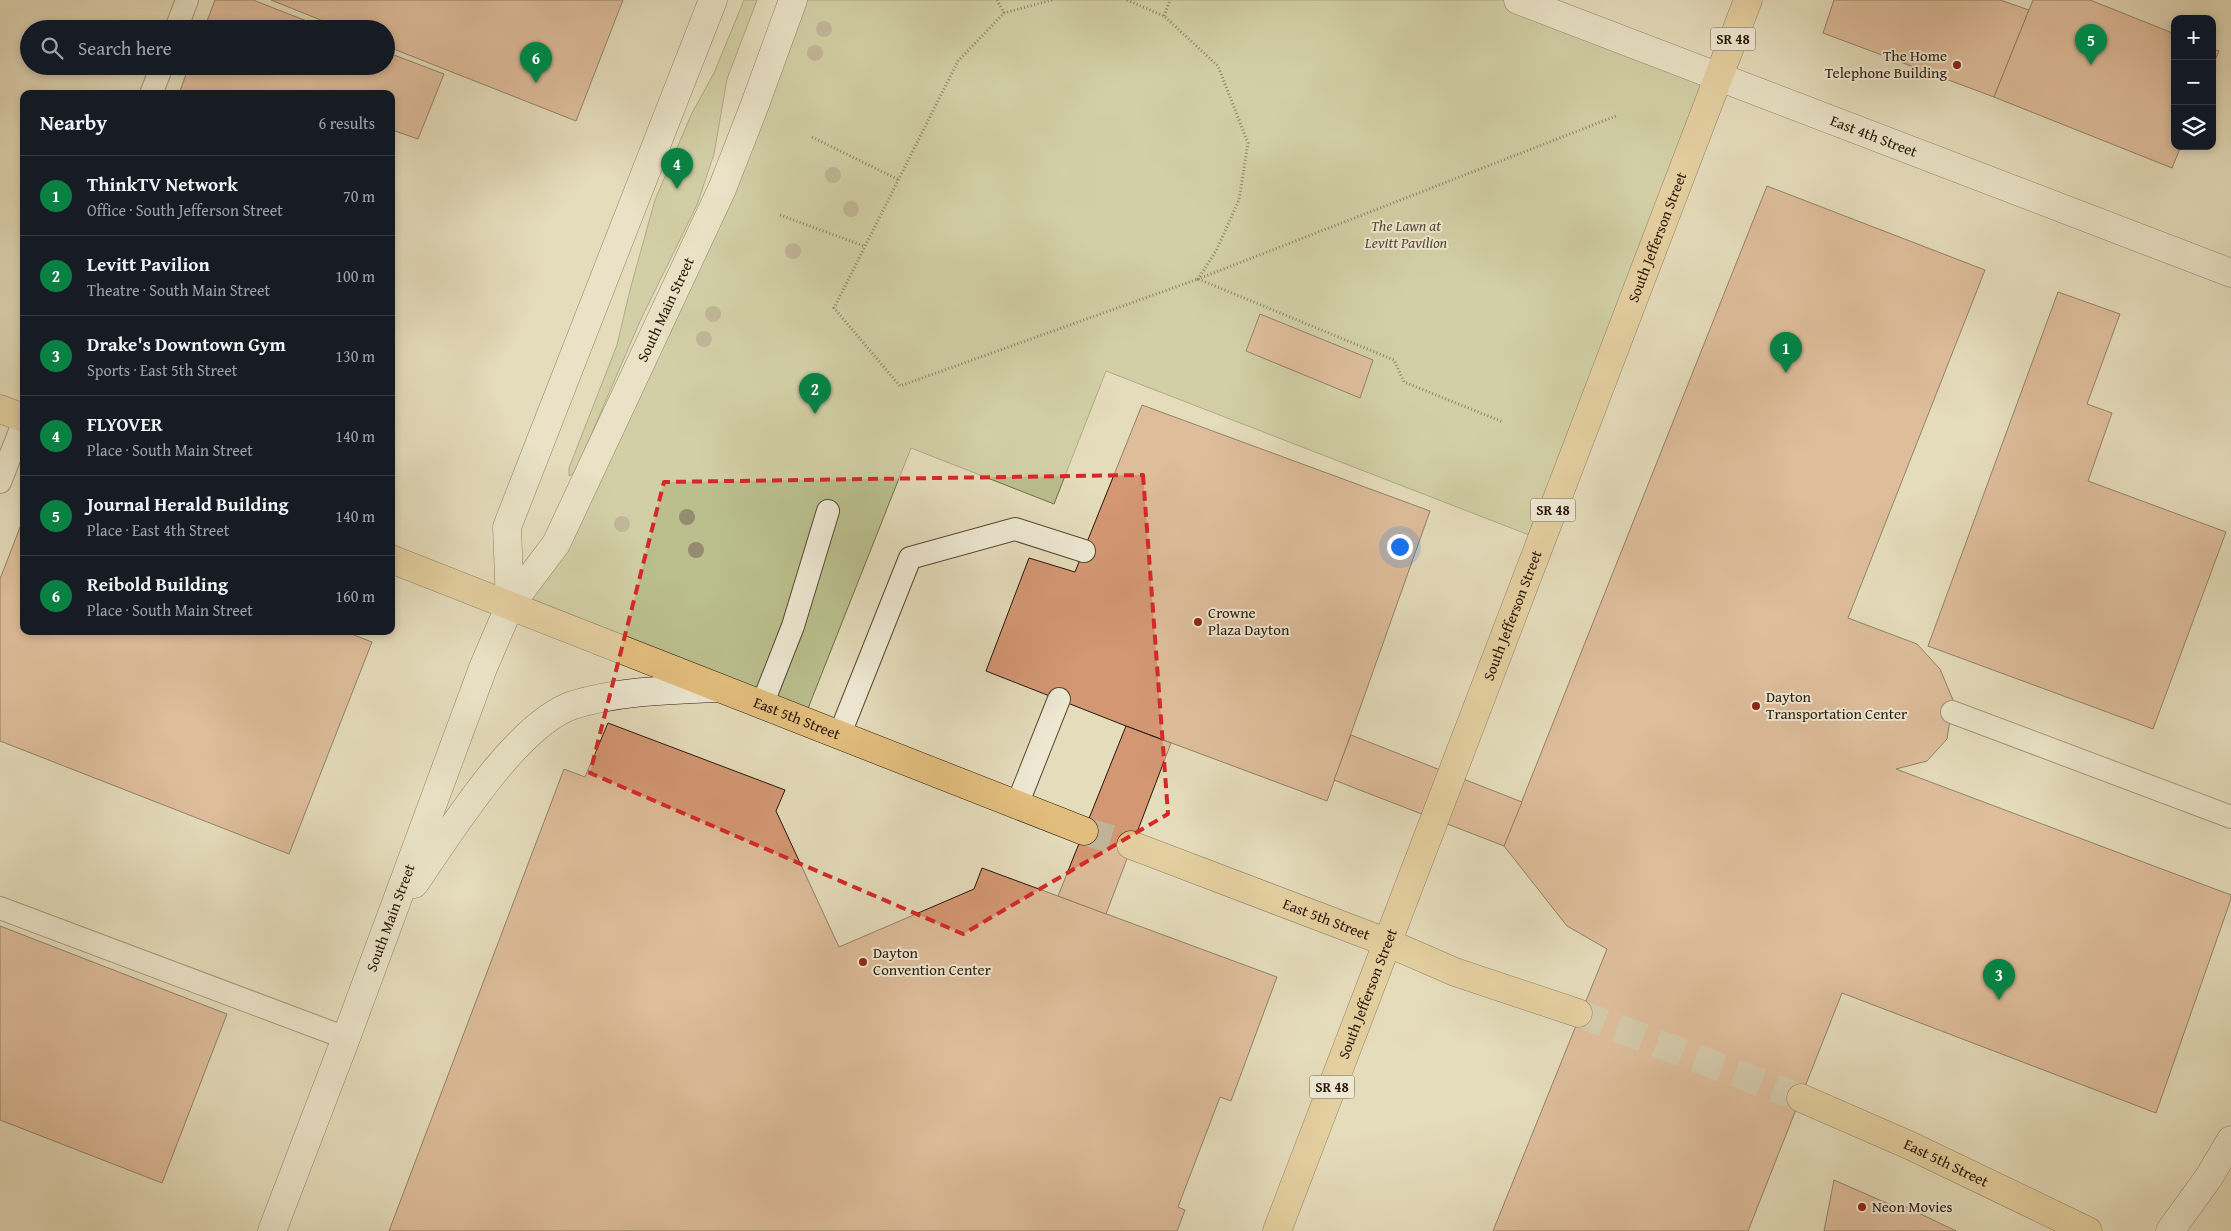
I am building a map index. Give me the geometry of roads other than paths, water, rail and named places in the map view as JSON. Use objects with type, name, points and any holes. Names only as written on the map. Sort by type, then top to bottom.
[{"type":"main road","name":"South Jefferson Street","points":[[1277,1231],[1748,0]]},
{"type":"main road","points":[[0,409],[20,418]]},
{"type":"main road","name":"East 5th Street","points":[[395,562],[1084,831]]},
{"type":"main road","name":"East 5th Street","points":[[1131,845],[1386,942],[1455,972],[1578,1013]]},
{"type":"main road","name":"East 5th Street","points":[[1801,1098],[1911,1146],[2088,1231]]},
{"type":"street","name":"South Main Street","points":[[510,605],[507,527],[712,0]]},
{"type":"street","name":"South Main Street","points":[[272,1231],[346,1038],[483,668],[510,605],[556,544],[722,189],[754,107],[792,0]]},
{"type":"street","name":"East 4th Street","points":[[1518,0],[2231,273]]},
{"type":"street","points":[[390,918],[480,788],[530,733],[556,713],[572,706],[613,695],[715,688]]},
{"type":"street","points":[[2170,1231],[2209,1177],[2231,1140]]},
{"type":"lane","points":[[180,20],[188,0]]},
{"type":"lane","points":[[153,90],[158,75]]},
{"type":"lane","points":[[0,482],[20,430]]},
{"type":"lane","points":[[762,705],[793,626],[828,511]]},
{"type":"lane","points":[[839,736],[910,558],[1015,529],[1084,550]]},
{"type":"lane","points":[[1017,805],[1059,699]]},
{"type":"lane","points":[[1952,712],[2231,817]]},
{"type":"lane","points":[[0,908],[346,1038]]},
{"type":"tunnel","points":[[1084,831],[1131,845]]},
{"type":"tunnel","points":[[1578,1013],[1801,1098]]},
{"type":"place","name":"The Home Telephone Building","points":[[1957,65]]},
{"type":"place","name":"Journal Herald Building","points":[[2091,65]]},
{"type":"place","name":"Reibold Building","points":[[536,83]]},
{"type":"place","name":"FLYOVER","points":[[677,189]]},
{"type":"place","name":"ThinkTV Network","points":[[1786,373]]},
{"type":"place","name":"Levitt Pavilion","points":[[815,414]]},
{"type":"place","name":"Crowne Plaza Dayton","points":[[1198,622]]},
{"type":"place","name":"Dayton Transportation Center","points":[[1756,706]]},
{"type":"place","name":"Dayton Convention Center","points":[[863,962]]},
{"type":"place","name":"Drake's Downtown Gym","points":[[1999,1000]]},
{"type":"place","name":"Neon Movies","points":[[1862,1207]]},
{"type":"park label","name":"The Lawn at Levitt Pavilion","points":[[1406,234]]}]
